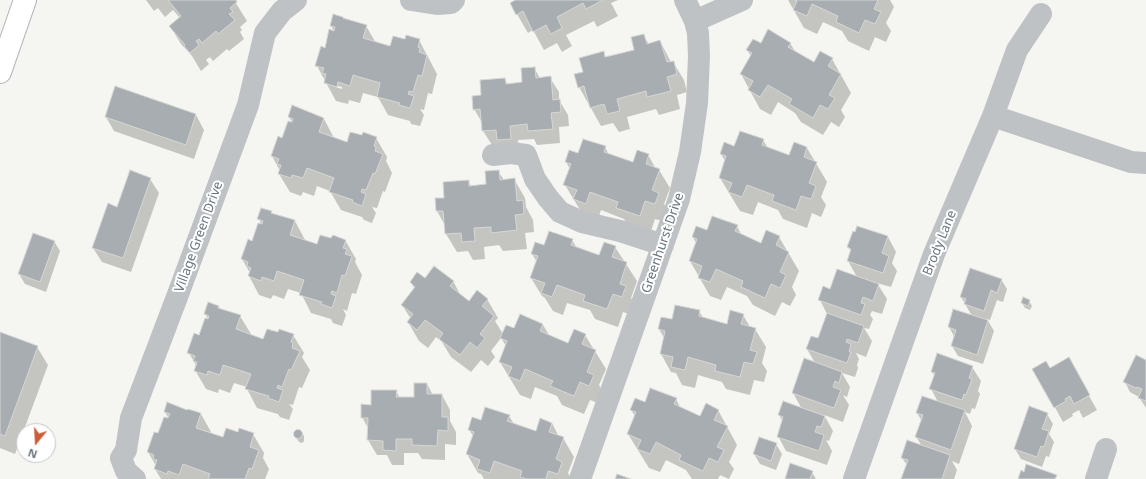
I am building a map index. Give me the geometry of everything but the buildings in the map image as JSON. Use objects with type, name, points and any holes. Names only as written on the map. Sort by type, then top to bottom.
[{"type":"main road","points":[[0,72],[26,0]]},
{"type":"street","name":"Village Green Drive","points":[[135,479],[126,470],[122,458],[126,450],[131,418],[248,105],[265,33],[282,11],[296,0]]},
{"type":"street","points":[[411,0],[437,4],[451,3],[454,0]]},
{"type":"street","name":"Greenhurst Drive","points":[[580,479],[679,199],[691,145],[697,103],[699,56],[698,34],[695,21],[685,0]]},
{"type":"street","points":[[695,21],[742,0]]},
{"type":"street","name":"Brody Lane","points":[[854,479],[934,254],[993,116],[1017,50],[1041,14]]},
{"type":"street","points":[[993,116],[1130,162],[1146,164]]},
{"type":"street","points":[[493,155],[511,153],[526,155],[535,179],[560,212],[582,222],[620,231],[663,245]]},
{"type":"street","points":[[1096,479],[1106,449]]}]
